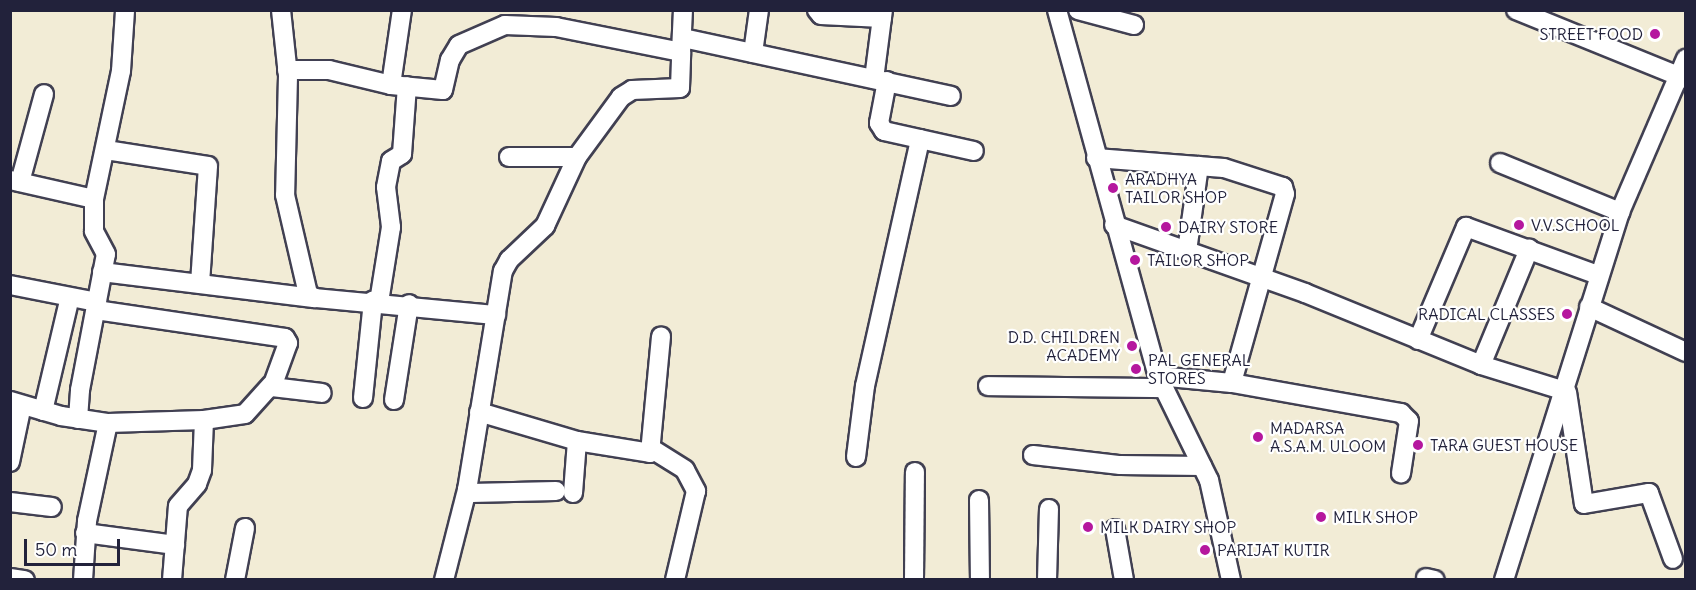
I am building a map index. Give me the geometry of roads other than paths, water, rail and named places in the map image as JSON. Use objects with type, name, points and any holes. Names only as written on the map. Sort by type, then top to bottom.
[{"type":"street","points":[[78,419],[106,254],[93,231],[93,199],[121,71],[125,10]]},
{"type":"street","points":[[281,10],[287,70],[285,195],[308,294],[315,298]]},
{"type":"street","points":[[363,398],[376,302],[391,227],[386,187],[392,159],[402,153],[399,86],[402,10]]},
{"type":"street","points":[[444,579],[467,490],[503,271],[509,260],[545,226],[577,157],[626,92],[680,88],[683,10]]},
{"type":"street","points":[[753,53],[759,10]]},
{"type":"street","points":[[817,10],[821,15],[882,14],[880,128],[974,151]]},
{"type":"street","points":[[1057,10],[1114,225],[1161,382],[1202,466],[1218,508],[1231,579]]},
{"type":"street","points":[[1078,10],[1134,25]]},
{"type":"street","points":[[1504,579],[1565,389],[1598,275],[1620,213],[1683,72],[1515,10]]},
{"type":"street","points":[[287,70],[329,70],[399,86],[443,90],[450,60],[459,45],[505,18],[682,45],[753,53],[951,96]]},
{"type":"street","points":[[44,94],[15,181],[93,199]]},
{"type":"street","points":[[856,457],[865,386],[920,139]]},
{"type":"street","points":[[105,150],[208,166],[200,284]]},
{"type":"street","points":[[509,157],[577,157]]},
{"type":"street","points":[[1096,158],[1224,168],[1283,187],[1285,194],[1232,384]]},
{"type":"street","points":[[1500,164],[1620,213]]},
{"type":"street","points":[[1187,251],[1199,166]]},
{"type":"street","points":[[1114,225],[1261,277],[1481,365],[1565,389]]},
{"type":"street","points":[[1418,340],[1466,227],[1598,275]]},
{"type":"street","points":[[1481,365],[1529,249]]},
{"type":"street","points":[[102,272],[315,298],[409,304],[496,315]]},
{"type":"street","points":[[10,285],[70,297],[97,306],[285,338],[288,343],[271,385],[245,414],[204,420],[108,423],[78,419],[16,403],[10,462]]},
{"type":"street","points":[[43,411],[70,297]]},
{"type":"street","points":[[394,400],[409,304]]},
{"type":"street","points":[[1589,307],[1686,352]]},
{"type":"street","points":[[479,412],[577,441],[646,454],[652,449],[661,337]]},
{"type":"street","points":[[988,386],[1161,382],[1232,384],[1401,413],[1409,421],[1401,473]]},
{"type":"street","points":[[271,385],[274,389],[322,393]]},
{"type":"street","points":[[1565,389],[1584,504],[1649,493],[1673,559]]},
{"type":"street","points":[[171,579],[178,506],[197,484],[202,470],[204,420]]},
{"type":"street","points":[[83,579],[85,533],[108,423]]},
{"type":"street","points":[[467,490],[471,493],[564,492],[577,441]]},
{"type":"street","points":[[652,449],[685,470],[696,491],[675,579]]},
{"type":"street","points":[[1033,455],[1120,465],[1202,466]]},
{"type":"street","points":[[914,579],[915,472]]},
{"type":"street","points":[[980,500],[980,579]]},
{"type":"street","points":[[10,502],[52,507]]},
{"type":"street","points":[[1047,579],[1048,509]]},
{"type":"street","points":[[235,579],[245,528]]},
{"type":"street","points":[[1115,529],[1124,579]]},
{"type":"street","points":[[85,533],[175,545]]},
{"type":"street","points":[[10,578],[25,579]]},
{"type":"place","name":"STREET FOOD","points":[[1655,34]]},
{"type":"place","name":"ARADHYA TAILOR SHOP","points":[[1113,188]]},
{"type":"place","name":"V.V.SCHOOL","points":[[1519,225]]},
{"type":"place","name":"DAIRY STORE","points":[[1166,227]]},
{"type":"place","name":"TAILOR SHOP","points":[[1135,260]]},
{"type":"place","name":"RADICAL CLASSES","points":[[1567,314]]},
{"type":"place","name":"D.D. CHILDREN ACADEMY","points":[[1132,346]]},
{"type":"place","name":"PAL GENERAL STORES","points":[[1136,369]]},
{"type":"place","name":"MADARSA A.S.A.M. ULOOM","points":[[1258,437]]},
{"type":"place","name":"TARA GUEST HOUSE","points":[[1418,445]]},
{"type":"place","name":"MILK SHOP","points":[[1321,517]]},
{"type":"place","name":"MILK DAIRY SHOP","points":[[1088,527]]},
{"type":"place","name":"PARIJAT KUTIR","points":[[1205,550]]}]
